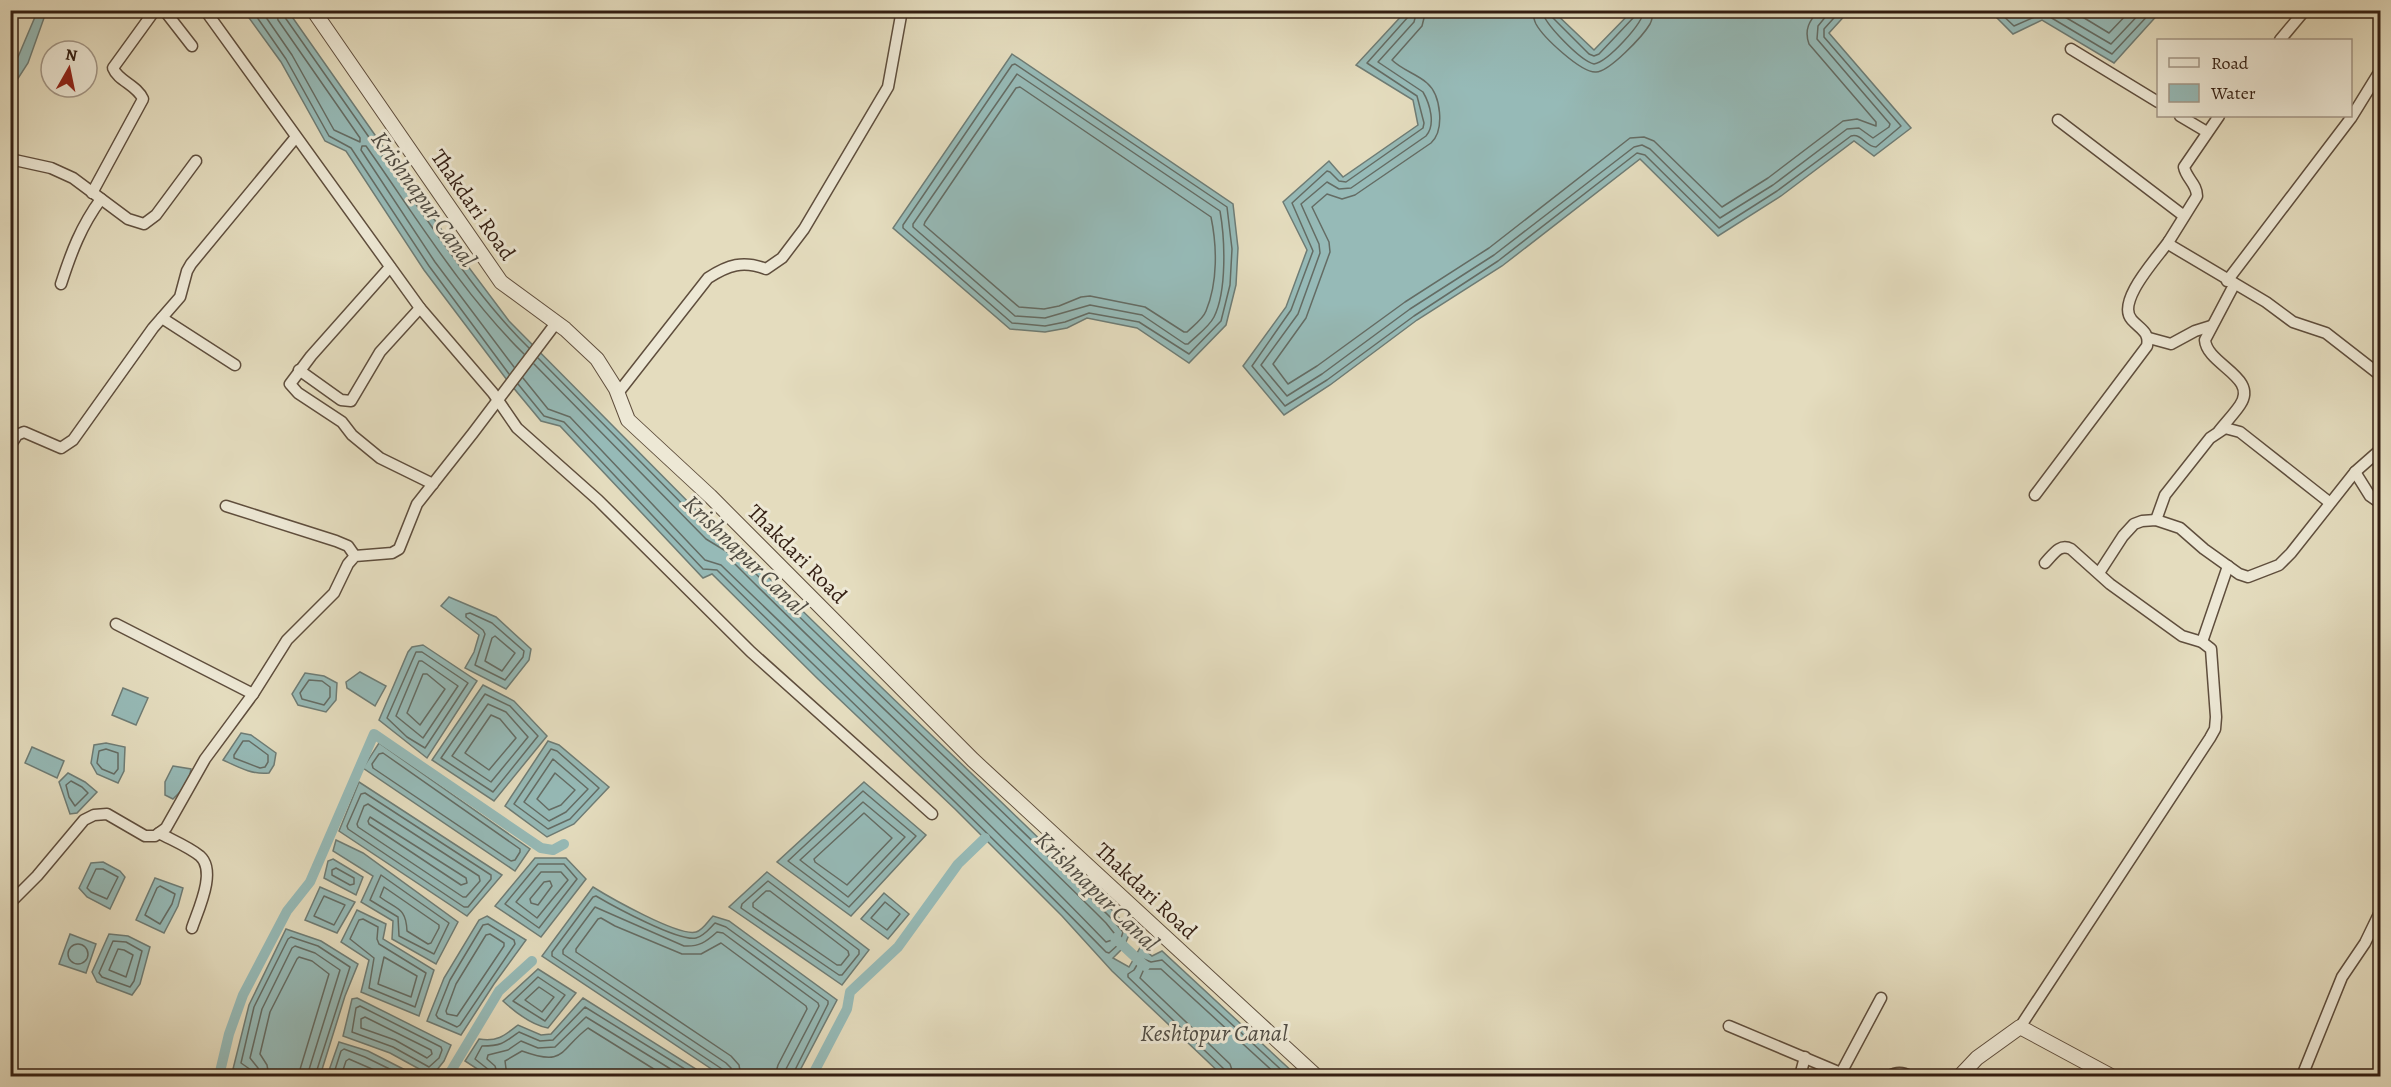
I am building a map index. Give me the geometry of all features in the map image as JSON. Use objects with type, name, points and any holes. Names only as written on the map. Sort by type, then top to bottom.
[{"type":"street","points":[[61,284],[96,196],[142,99],[137,90],[116,74],[113,68],[154,10]]},
{"type":"street","points":[[164,10],[192,46]]},
{"type":"street","points":[[205,10],[420,308],[497,399],[517,428],[598,500],[751,652],[932,814]]},
{"type":"street","name":"Thakdari Road","points":[[313,10],[501,282],[556,323],[597,359],[618,393],[628,420],[710,496],[973,760],[1316,1077]]},
{"type":"street","points":[[618,393],[708,278],[724,267],[741,263],[754,264],[766,269],[782,258],[804,229],[888,87],[903,10]]},
{"type":"street","points":[[2281,39],[2305,10]]},
{"type":"street","points":[[2070,48],[2157,101]]},
{"type":"street","points":[[2352,116],[2380,71]]},
{"type":"street","points":[[2182,117],[2207,132]]},
{"type":"street","points":[[2211,326],[2188,334],[2171,344],[2149,338],[2126,311],[2133,291],[2169,241],[2197,196],[2197,190],[2185,173],[2184,167],[2218,117]]},
{"type":"street","points":[[2156,520],[2164,495],[2241,404],[2243,391],[2239,379],[2208,352],[2205,340],[2230,283],[2352,117]]},
{"type":"street","points":[[2058,120],[2184,216]]},
{"type":"street","points":[[10,446],[17,435],[24,432],[61,448],[66,446],[180,297],[191,264],[296,137]]},
{"type":"street","points":[[10,159],[51,168],[73,178],[128,219],[144,224],[156,215],[196,161]]},
{"type":"street","points":[[2169,241],[2175,249],[2266,302],[2293,322],[2326,333],[2380,375]]},
{"type":"street","points":[[390,267],[299,370],[290,384],[298,393],[342,422],[352,435],[380,458],[433,484]]},
{"type":"street","points":[[299,370],[341,400],[351,401],[380,352],[420,308]]},
{"type":"street","points":[[162,318],[235,365]]},
{"type":"street","points":[[10,903],[37,876],[84,820],[94,815],[107,814],[146,836],[155,836],[166,828],[205,759],[253,694],[287,640],[334,593],[348,564],[355,556],[392,553],[399,549],[417,504],[556,323]]},
{"type":"street","points":[[2035,495],[2142,353],[2149,338]]},
{"type":"street","points":[[2218,432],[2225,428],[2240,432],[2329,502]]},
{"type":"street","points":[[2099,573],[2123,536],[2134,524],[2156,520],[2180,528],[2238,574],[2248,577],[2279,565],[2355,472],[2380,450]]},
{"type":"street","points":[[2355,472],[2370,496],[2380,503]]},
{"type":"street","points":[[226,506],[336,541],[348,546],[355,556]]},
{"type":"street","points":[[1960,1077],[1977,1058],[2020,1027],[2216,729],[2211,649],[2202,642],[2182,636],[2110,584],[2066,546],[2060,548],[2045,562]]},
{"type":"street","points":[[2202,642],[2228,566]]},
{"type":"street","points":[[116,624],[253,694]]},
{"type":"street","points":[[159,833],[200,856],[207,866],[208,878],[192,927]]},
{"type":"street","points":[[2302,1077],[2342,977],[2365,943],[2380,912]]},
{"type":"street","points":[[1729,1026],[1845,1075],[1881,998]]},
{"type":"street","points":[[2020,1027],[2112,1077]]},
{"type":"street","points":[[1800,1077],[1805,1057]]},
{"type":"street","points":[[1889,1077],[1897,1073],[1905,1073],[1910,1077]]},
{"type":"water","name":"Keshtopur Canal","points":[[244,11],[288,11],[455,249],[509,321],[715,529],[742,545],[743,552],[789,598],[1116,914],[1130,932],[1124,947],[1113,958],[1129,967],[1141,946],[1152,956],[1162,951],[1297,1076],[1223,1076],[1112,971],[1062,916],[955,809],[712,574],[703,578],[560,426],[541,421],[424,270],[346,151],[325,141],[281,62]]},
{"type":"water","points":[[1406,11],[1553,11],[1594,50],[1632,11],[1849,11],[1829,33],[1911,128],[1874,156],[1854,141],[1781,196],[1718,236],[1640,159],[1502,266],[1417,320],[1330,385],[1284,415],[1243,366],[1286,307],[1307,250],[1283,202],[1329,161],[1343,177],[1418,125],[1413,100],[1356,65]]},
{"type":"water","points":[[1990,11],[2161,11],[2114,63],[2042,20],[2013,34]]},
{"type":"water","points":[[39,12],[44,18],[28,63],[15,83],[11,106],[11,68]]},
{"type":"water","points":[[1012,54],[1233,204],[1238,248],[1236,285],[1226,325],[1189,363],[1137,328],[1087,318],[1067,328],[1045,332],[1010,329],[893,228]]},
{"type":"water","points":[[449,597],[496,617],[531,649],[529,660],[506,689],[465,668],[474,652],[479,635],[441,606]]},
{"type":"water","points":[[423,645],[477,681],[427,758],[379,720],[408,652],[412,647]]},
{"type":"water","points":[[360,672],[386,686],[375,706],[347,688],[346,682]]},
{"type":"water","points":[[305,673],[324,676],[337,683],[336,700],[326,712],[298,705],[292,694]]},
{"type":"water","points":[[483,685],[514,701],[547,736],[494,801],[432,760]]},
{"type":"water","points":[[123,688],[148,698],[136,725],[112,715]]},
{"type":"water","points":[[241,733],[251,735],[276,753],[274,765],[269,773],[251,772],[223,760]]},
{"type":"water","points":[[548,741],[559,745],[609,787],[574,824],[547,837],[505,806]]},
{"type":"water","points":[[106,743],[125,747],[124,771],[118,783],[97,774],[91,763],[94,745]]},
{"type":"water","points":[[379,743],[530,849],[515,871],[363,768]]},
{"type":"water","points":[[32,747],[64,761],[57,778],[25,763]]},
{"type":"water","points":[[173,766],[191,769],[185,786],[173,799],[165,795],[165,782]]},
{"type":"water","points":[[68,773],[97,792],[77,813],[70,814],[59,782]]},
{"type":"water","points":[[359,782],[502,875],[467,916],[339,831]]},
{"type":"water","points":[[864,782],[926,835],[851,916],[777,862]]},
{"type":"water","points":[[336,840],[363,853],[458,922],[436,964],[392,939],[393,921],[361,902],[373,876],[333,851]]},
{"type":"water","points":[[535,858],[566,858],[586,879],[541,937],[495,906]]},
{"type":"water","points":[[333,859],[363,877],[356,895],[324,878],[328,861]]},
{"type":"water","points":[[103,862],[120,871],[125,877],[110,909],[87,897],[79,888],[91,863]]},
{"type":"water","points":[[767,872],[869,950],[842,985],[729,907]]},
{"type":"water","points":[[155,878],[183,888],[178,906],[164,933],[136,920]]},
{"type":"water","points":[[320,887],[355,902],[337,933],[305,920]]},
{"type":"water","points":[[593,887],[660,923],[687,932],[699,931],[713,916],[729,921],[837,1000],[797,1076],[722,1076],[542,956]]},
{"type":"water","points":[[884,893],[909,914],[888,939],[861,919]]},
{"type":"water","points":[[357,910],[386,924],[383,939],[434,970],[419,1016],[361,992],[369,960],[341,942]]},
{"type":"water","points":[[487,916],[526,940],[461,1035],[427,1021],[444,978],[479,920]]},
{"type":"water","points":[[286,929],[321,941],[358,964],[345,996],[320,1076],[255,1076],[233,1069],[249,1005]]},
{"type":"water","points":[[70,934],[96,944],[86,973],[59,964]]},
{"type":"water","points":[[109,934],[128,936],[150,947],[140,984],[132,995],[97,982],[92,972]]},
{"type":"water","points":[[538,969],[576,993],[548,1028],[529,1021],[503,1001]]},
{"type":"water","points":[[357,998],[451,1045],[444,1061],[432,1076],[390,1053],[343,1036],[352,999]]},
{"type":"water","points":[[583,998],[707,1076],[488,1076],[465,1061],[479,1039],[491,1040],[500,1037],[518,1025],[541,1035],[551,1034]]},
{"type":"water","points":[[339,1042],[368,1051],[417,1076],[327,1076]]},
{"type":"waterway","points":[[219,1076],[229,1034],[243,995],[287,911],[310,882],[374,734],[541,848],[553,850],[564,844]]},
{"type":"waterway","points":[[812,1076],[847,1009],[850,992],[898,947],[958,864],[985,838]]},
{"type":"waterway","name":"Krishnapur Canal","points":[[1115,938],[1145,966]]},
{"type":"waterway","points":[[448,1076],[499,991],[532,961]]}]
